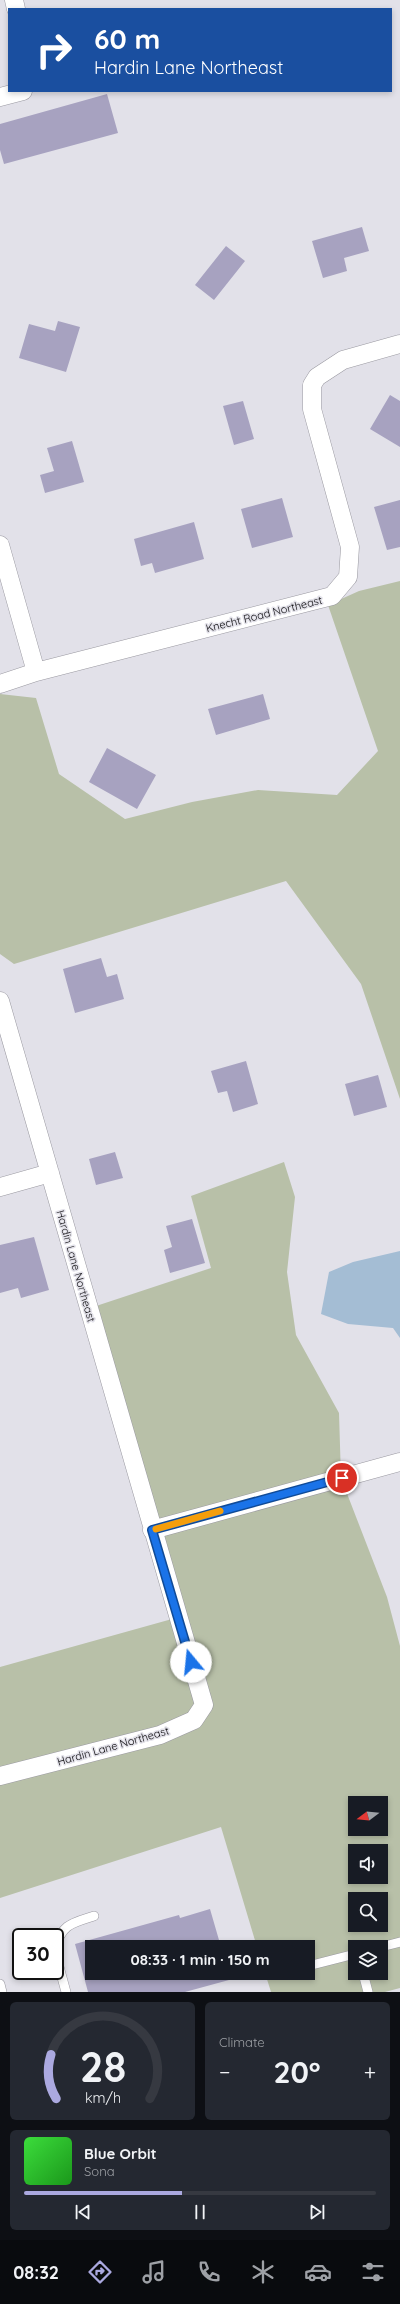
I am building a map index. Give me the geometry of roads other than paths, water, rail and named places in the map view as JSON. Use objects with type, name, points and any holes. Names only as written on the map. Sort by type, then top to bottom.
[{"type":"street","points":[[0,97],[20,92]]},
{"type":"street","name":"Knecht Road Northeast","points":[[0,684],[36,672],[332,596],[348,577],[350,547],[312,409],[312,385],[317,377],[343,360],[400,344]]},
{"type":"street","points":[[0,545],[36,672]]},
{"type":"street","name":"Hardin Lane Northeast","points":[[0,1001],[152,1530],[204,1705],[194,1720],[160,1735],[0,1776]]},
{"type":"street","points":[[0,1188],[50,1173]]},
{"type":"street","points":[[152,1530],[400,1462]]},
{"type":"lane","points":[[64,1928],[70,1923],[94,1916]]},
{"type":"lane","points":[[388,1945],[400,1942]]},
{"type":"lane","points":[[315,1964],[348,1956]]},
{"type":"lane","points":[[63,1980],[66,1992]]},
{"type":"lane","points":[[365,1980],[368,1992]]},
{"type":"lane","points":[[0,1984],[2,1992]]},
{"type":"water","points":[[400,1251],[400,1338],[393,1328],[348,1324],[321,1314],[329,1272],[353,1262]]}]
